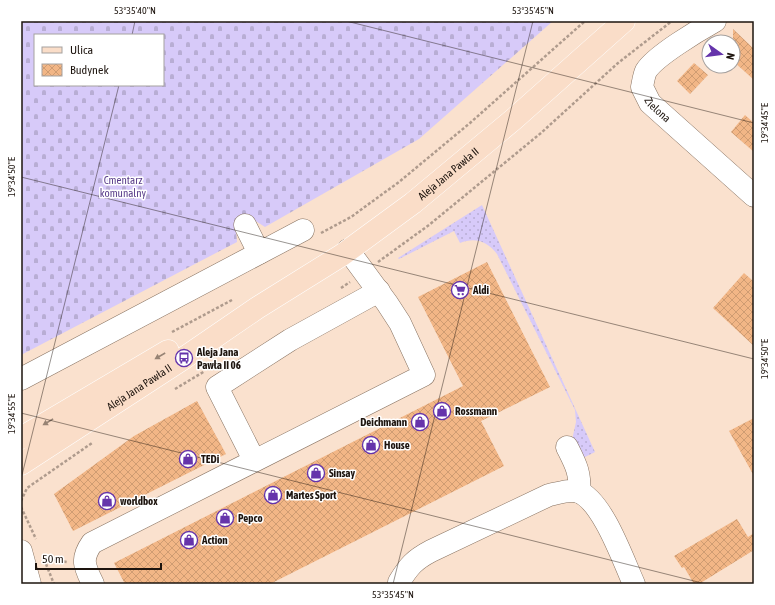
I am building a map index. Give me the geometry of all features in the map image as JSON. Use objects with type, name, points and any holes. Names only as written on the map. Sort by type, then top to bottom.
[{"type":"main road","name":"Aleja Jana Pawła II","points":[[21,464],[184,358],[257,308],[348,250],[413,203],[514,119],[624,21]]},
{"type":"main road","name":"Aleja Jana Pawła II","points":[[21,438],[178,346],[257,308]]},
{"type":"street","name":"Zielona","points":[[715,21],[693,33],[656,60],[646,71],[642,87],[650,103],[754,196]]},
{"type":"street","points":[[245,225],[259,253]]},
{"type":"street","points":[[21,380],[259,253],[310,233]]},
{"type":"street","points":[[93,584],[84,565],[85,557],[92,542],[424,375],[400,323],[379,291],[348,250]]},
{"type":"street","points":[[254,460],[217,387],[290,340],[379,291]]},
{"type":"street","points":[[567,446],[578,469],[580,481],[579,492]]},
{"type":"street","points":[[399,582],[407,569],[416,559],[549,495],[564,491],[579,492],[590,498],[599,509],[634,584]]},
{"type":"street","points":[[21,553],[30,584]]},
{"type":"path","points":[[310,233],[351,217],[399,182],[470,123],[585,21]]},
{"type":"green space","name":"Cmentarz komunalny","points":[[21,21],[553,21],[419,139],[265,227],[254,220],[236,230],[237,242],[21,355]]},
{"type":"green space","points":[[482,205],[595,452],[581,459],[572,440],[576,422],[575,410],[497,254],[489,246],[480,241],[471,240],[460,243],[454,231],[399,259],[398,258]]},
{"type":"building","points":[[733,29],[738,34],[733,34]]},
{"type":"building","points":[[741,37],[754,49],[754,80],[741,68]]},
{"type":"building","points":[[694,63],[701,69],[701,74],[708,75],[690,94],[677,81]]},
{"type":"building","points":[[745,115],[754,123],[754,152],[731,132]]},
{"type":"building","points":[[487,262],[550,387],[481,421],[504,466],[270,584],[125,584],[114,563],[463,386],[418,297]]},
{"type":"building","points":[[744,273],[754,282],[754,346],[713,308]]},
{"type":"building","points":[[197,401],[226,454],[73,531],[54,494],[134,436]]},
{"type":"building","points":[[754,418],[754,476],[729,431]]},
{"type":"building","points":[[737,519],[748,537],[754,533],[754,550],[699,584],[694,584],[684,567],[682,568],[674,556]]},
{"type":"place","name":"Aldi","points":[[460,290]]},
{"type":"place","name":"Aleja Jana Pawła II 06","points":[[184,358]]},
{"type":"place","name":"Rossmann","points":[[442,411]]},
{"type":"place","name":"Deichmann","points":[[420,422]]},
{"type":"place","name":"House","points":[[371,445]]},
{"type":"place","name":"TEDi","points":[[188,459]]},
{"type":"place","name":"Sinsay","points":[[316,473]]},
{"type":"place","name":"Martes Sport","points":[[273,495]]},
{"type":"place","name":"worldbox","points":[[107,501]]},
{"type":"place","name":"Pepco","points":[[225,518]]},
{"type":"place","name":"Action","points":[[189,540]]}]
